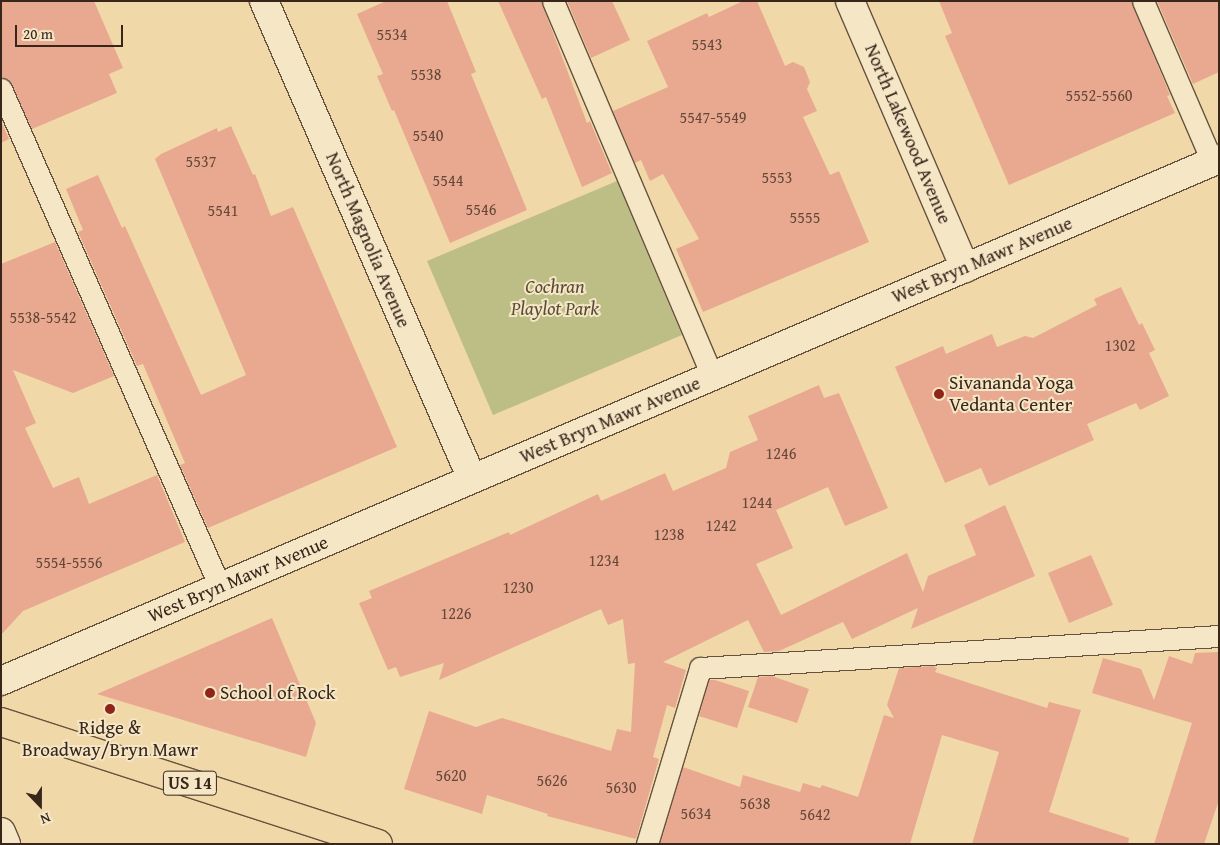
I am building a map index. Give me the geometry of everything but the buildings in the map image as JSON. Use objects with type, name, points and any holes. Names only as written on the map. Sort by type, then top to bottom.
[{"type":"main road","name":"US 14","points":[[1,722],[378,844]]},
{"type":"street","name":"North Magnolia Avenue","points":[[264,1],[472,479]]},
{"type":"street","name":"North Lakewood Avenue","points":[[850,1],[965,268]]},
{"type":"street","name":"West Bryn Mawr Avenue","points":[[1,682],[1216,160]]},
{"type":"street","points":[[1,832],[6,844]]},
{"type":"lane","points":[[553,1],[712,376]]},
{"type":"lane","points":[[1143,1],[1216,160]]},
{"type":"lane","points":[[1,89],[220,587]]},
{"type":"lane","points":[[647,844],[700,668],[1219,636]]},
{"type":"green space","name":"Cochran Playlot Park","points":[[617,181],[682,335],[493,415],[427,261]]},
{"type":"place","name":"Sivananda Yoga Vedanta Center","points":[[939,394]]},
{"type":"place","name":"School of Rock","points":[[210,693]]},
{"type":"place","name":"Ridge & Broadway/Bryn Mawr","points":[[110,709]]}]
